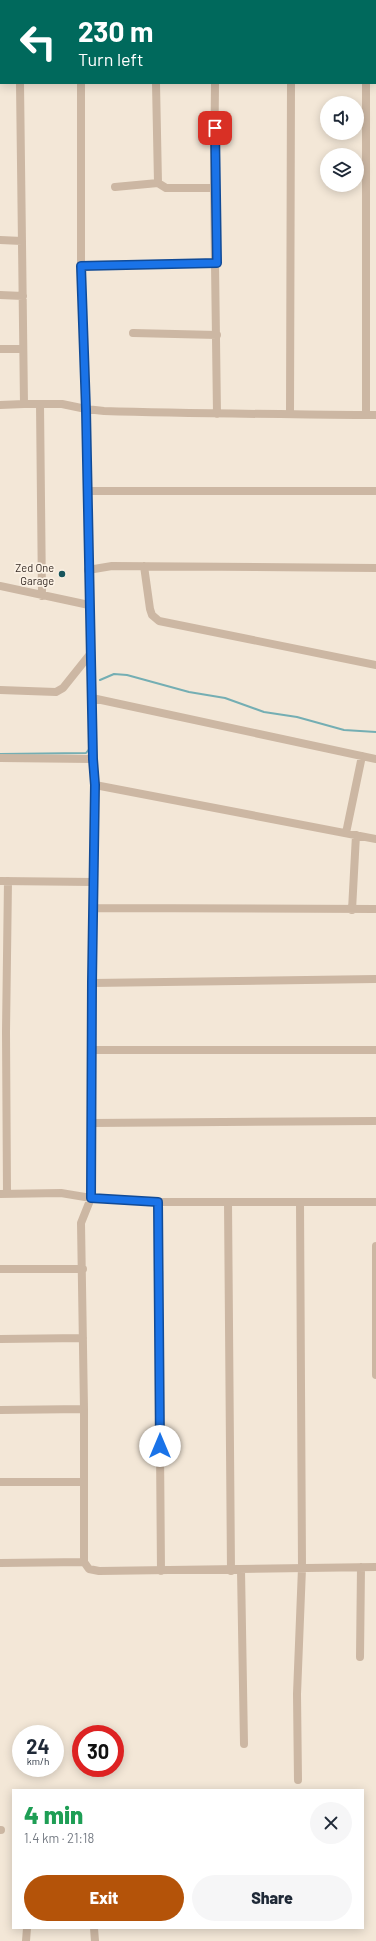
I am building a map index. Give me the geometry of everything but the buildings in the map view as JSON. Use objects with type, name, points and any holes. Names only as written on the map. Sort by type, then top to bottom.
[{"type":"street","points":[[20,84],[24,296],[22,349],[24,404]]},
{"type":"street","points":[[81,84],[81,266],[86,410],[88,570],[93,759],[95,785],[91,1198],[81,1223],[83,1269],[84,1562],[89,1569],[99,1571],[231,1571],[376,1567]]},
{"type":"street","points":[[156,84],[158,183]]},
{"type":"street","points":[[216,84],[214,188],[217,263],[217,414]]},
{"type":"street","points":[[290,413],[291,84]]},
{"type":"street","points":[[366,84],[366,415]]},
{"type":"street","points":[[115,188],[158,183],[166,188],[214,188]]},
{"type":"street","points":[[0,240],[22,241]]},
{"type":"street","points":[[81,266],[217,263]]},
{"type":"street","points":[[0,295],[24,296]]},
{"type":"street","points":[[133,333],[217,335]]},
{"type":"street","points":[[0,349],[22,349]]},
{"type":"street","points":[[0,406],[24,404],[62,404],[86,410],[217,414],[290,413],[376,415]]},
{"type":"street","points":[[40,404],[42,596]]},
{"type":"street","points":[[87,491],[376,491]]},
{"type":"street","points":[[88,570],[112,566],[376,568]]},
{"type":"street","points":[[144,566],[150,609],[152,615],[159,621],[375,663]]},
{"type":"street","points":[[0,586],[90,605]]},
{"type":"street","points":[[0,690],[56,692],[63,688],[91,653]]},
{"type":"street","points":[[92,698],[376,759]]},
{"type":"street","points":[[346,833],[362,756]]},
{"type":"street","points":[[0,758],[93,759]]},
{"type":"street","points":[[95,785],[376,840]]},
{"type":"street","points":[[352,910],[356,835]]},
{"type":"street","points":[[93,882],[4,881],[6,1032],[4,1194],[61,1193],[91,1198],[158,1202],[376,1202]]},
{"type":"street","points":[[94,908],[376,910]]},
{"type":"street","points":[[92,982],[376,979]]},
{"type":"street","points":[[93,1050],[376,1050]]},
{"type":"street","points":[[91,1122],[376,1121]]},
{"type":"street","points":[[158,1202],[161,1571]]},
{"type":"street","points":[[228,1202],[231,1571]]},
{"type":"street","points":[[298,1780],[297,1694],[302,1568],[300,1202]]},
{"type":"street","points":[[376,1246],[376,1376]]},
{"type":"street","points":[[0,1269],[83,1269]]},
{"type":"street","points":[[0,1339],[83,1338]]},
{"type":"street","points":[[0,1410],[84,1408]]},
{"type":"street","points":[[0,1482],[84,1482]]},
{"type":"street","points":[[0,1563],[84,1562]]},
{"type":"street","points":[[360,1657],[361,1567]]},
{"type":"street","points":[[241,1570],[244,1744]]},
{"type":"street","points":[[26,1941],[27,1929]]},
{"type":"street","points":[[94,1929],[94,1941]]},
{"type":"waterway","points":[[100,680],[114,674],[127,675],[189,692],[225,698],[264,712],[297,717],[344,730],[376,732]]},
{"type":"waterway","points":[[0,754],[86,753],[90,748]]},
{"type":"place","name":"Zed One Garage","points":[[62,574]]},
{"type":"route","points":[[160,1446],[158,1202],[91,1198],[95,785],[93,759],[86,410],[81,266],[217,263],[214,188],[215,128]]}]
